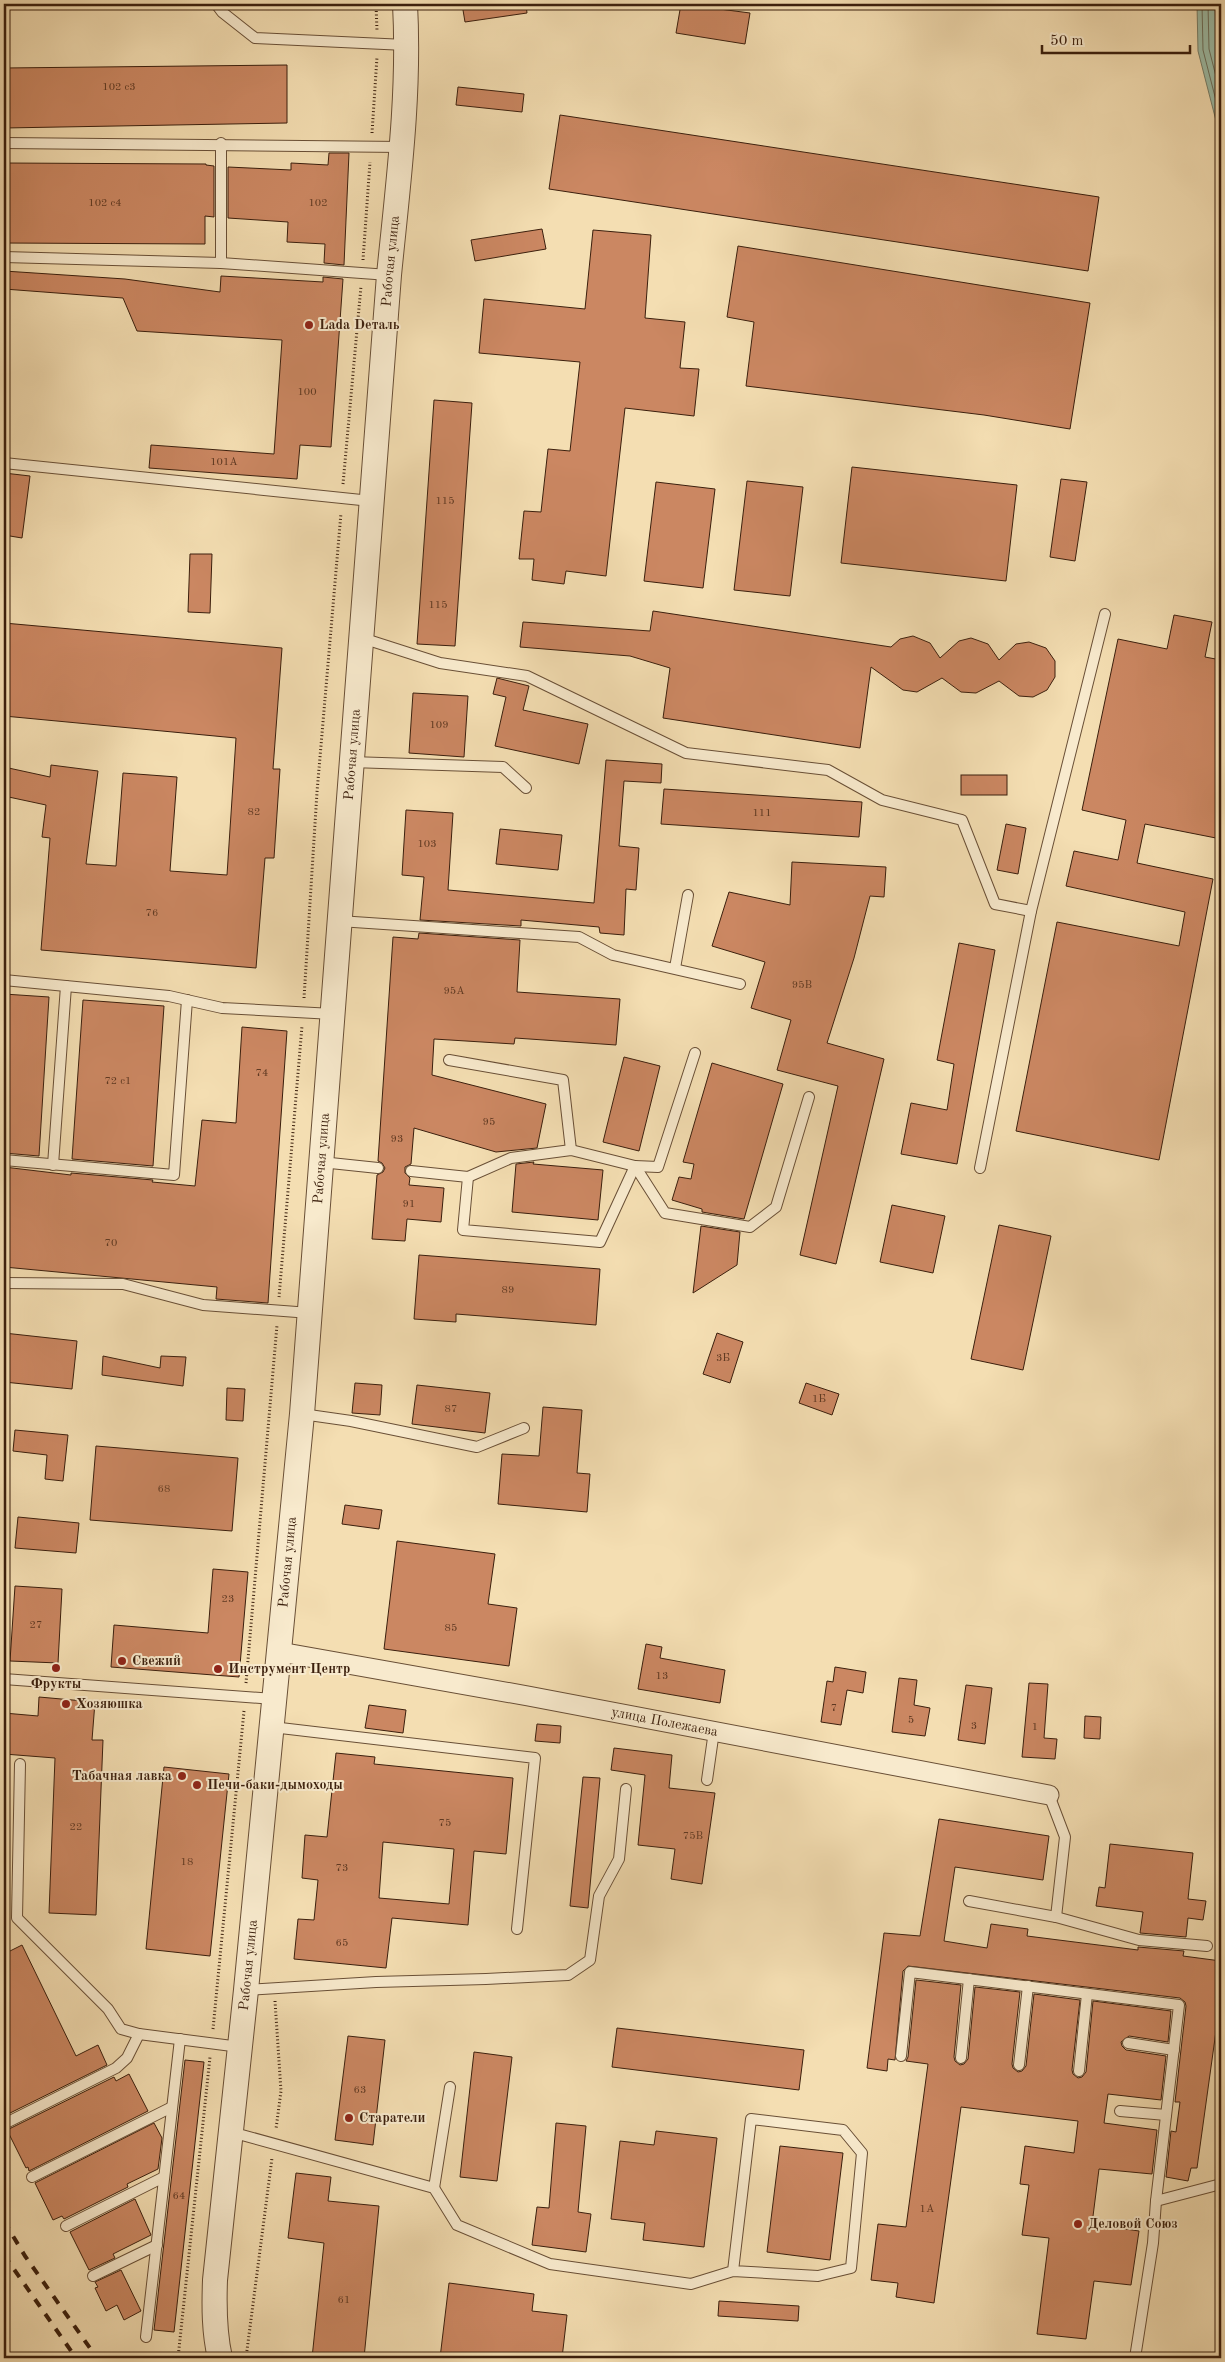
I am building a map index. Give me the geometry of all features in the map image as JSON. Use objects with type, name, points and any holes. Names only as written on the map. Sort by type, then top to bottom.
[{"type":"street","name":"Рабочая улица","points":[[220,2358],[216,2341],[214,2313],[215,2280],[280,1652],[302,1414],[388,275],[406,101],[407,45],[405,4]]},
{"type":"street","name":"улица Полежаева","points":[[280,1652],[528,1696],[1049,1795]]},
{"type":"lane","points":[[216,4],[222,12],[255,38],[407,45]]},
{"type":"lane","points":[[871,4],[936,4]]},
{"type":"lane","points":[[4,143],[402,147]]},
{"type":"lane","points":[[220,262],[222,144]]},
{"type":"lane","points":[[4,257],[220,262],[388,275]]},
{"type":"lane","points":[[4,463],[371,501]]},
{"type":"lane","points":[[980,1168],[1031,911],[1105,614]]},
{"type":"lane","points":[[361,638],[440,663],[527,676],[686,753],[828,770],[882,800],[962,820],[995,904],[1031,911]]},
{"type":"lane","points":[[352,762],[503,767],[526,788]]},
{"type":"lane","points":[[675,968],[688,895]]},
{"type":"lane","points":[[339,922],[579,938],[613,955],[740,984]]},
{"type":"lane","points":[[4,980],[169,996],[222,1008],[332,1014]]},
{"type":"lane","points":[[53,1165],[66,986]]},
{"type":"lane","points":[[4,1160],[174,1175],[186,1000]]},
{"type":"lane","points":[[410,1171],[468,1177],[511,1158],[571,1150],[635,1166],[658,1167],[695,1053]]},
{"type":"lane","points":[[450,1060],[563,1080],[571,1150]]},
{"type":"lane","points":[[635,1166],[665,1213],[750,1227],[776,1207],[809,1097]]},
{"type":"lane","points":[[321,1162],[378,1168]]},
{"type":"lane","points":[[468,1177],[463,1230],[600,1242],[635,1166]]},
{"type":"lane","points":[[4,1283],[124,1284],[203,1305],[310,1313]]},
{"type":"lane","points":[[302,1414],[351,1420],[478,1447],[524,1428]]},
{"type":"lane","points":[[4,1678],[275,1699]]},
{"type":"lane","points":[[272,1727],[535,1758],[517,1929]]},
{"type":"lane","points":[[707,1780],[714,1731]]},
{"type":"lane","points":[[20,1764],[17,1918],[108,2009],[121,2029],[139,2034],[240,2047]]},
{"type":"lane","points":[[246,1990],[376,1982],[568,1975],[590,1960],[599,1896],[619,1859],[626,1789]]},
{"type":"lane","points":[[1049,1795],[1066,1837],[1056,1917]]},
{"type":"lane","points":[[969,1901],[1056,1917],[1138,1940],[1207,1946]]},
{"type":"lane","points":[[901,2056],[910,1972],[1179,2005],[1156,2201],[1153,2243],[1135,2358]]},
{"type":"lane","points":[[961,2058],[969,1979]]},
{"type":"lane","points":[[1019,2065],[1028,1986]]},
{"type":"lane","points":[[1079,2071],[1087,1994]]},
{"type":"lane","points":[[4,2124],[116,2068],[127,2058],[139,2034]]},
{"type":"lane","points":[[146,2337],[180,2039]]},
{"type":"lane","points":[[1128,2043],[1174,2050]]},
{"type":"lane","points":[[450,2087],[434,2188],[457,2225],[550,2264],[691,2284],[732,2271],[818,2276],[851,2268],[862,2153],[843,2130],[751,2119],[732,2271]]},
{"type":"lane","points":[[32,2177],[172,2107]]},
{"type":"lane","points":[[1120,2111],[1166,2115]]},
{"type":"lane","points":[[231,2132],[434,2188]]},
{"type":"lane","points":[[66,2226],[164,2177]]},
{"type":"lane","points":[[1156,2201],[1221,2184]]},
{"type":"lane","points":[[93,2276],[157,2245]]},
{"type":"path","points":[[178,2358],[212,2043],[245,1697],[304,1012],[319,763],[362,273],[378,44],[376,4]]},
{"type":"path","points":[[246,2358],[281,2091],[273,1988]]},
{"type":"water","points":[[1197,4],[1221,4],[1221,140],[1198,51]]},
{"type":"building","points":[[462,4],[526,4],[527,13],[465,22]]},
{"type":"building","points":[[681,4],[750,13],[745,44],[676,33]]},
{"type":"building","points":[[287,65],[287,123],[4,128],[4,68]]},
{"type":"building","points":[[458,87],[524,94],[522,112],[456,105]]},
{"type":"building","points":[[560,115],[1099,197],[1088,271],[549,189]]},
{"type":"building","points":[[329,153],[349,153],[344,265],[324,263],[325,244],[287,242],[288,222],[228,218],[228,167],[291,170],[291,163],[328,165]]},
{"type":"building","points":[[4,163],[206,164],[214,166],[214,217],[205,216],[205,244],[4,243]]},
{"type":"building","points":[[542,229],[546,249],[475,261],[471,240]]},
{"type":"building","points":[[593,230],[651,235],[645,318],[685,322],[680,368],[699,369],[694,416],[625,408],[606,576],[566,571],[564,584],[532,580],[534,559],[519,559],[524,511],[541,512],[548,449],[570,451],[580,362],[479,353],[484,299],[585,309]]},
{"type":"building","points":[[738,246],[1090,303],[1070,429],[984,415],[746,386],[754,322],[727,317]]},
{"type":"building","points":[[4,271],[125,279],[220,292],[221,276],[323,282],[323,277],[343,279],[331,447],[300,445],[297,479],[149,468],[151,445],[274,454],[282,340],[137,331],[123,298],[4,289]]},
{"type":"building","points":[[434,400],[472,403],[455,646],[417,644]]},
{"type":"building","points":[[852,467],[1017,485],[1006,581],[841,563]]},
{"type":"building","points":[[4,473],[30,476],[22,538],[4,535]]},
{"type":"building","points":[[1061,479],[1087,482],[1075,561],[1050,557]]},
{"type":"building","points":[[747,481],[803,487],[790,596],[734,590]]},
{"type":"building","points":[[656,482],[715,489],[703,588],[644,581]]},
{"type":"building","points":[[190,554],[212,554],[210,613],[188,612]]},
{"type":"building","points":[[653,611],[891,647],[900,639],[913,636],[930,643],[940,658],[959,641],[971,638],[988,644],[999,660],[1016,644],[1029,642],[1046,648],[1055,661],[1055,677],[1047,690],[1033,697],[1019,696],[999,681],[976,693],[961,692],[942,678],[917,692],[903,690],[871,667],[860,748],[663,718],[670,668],[630,656],[520,647],[523,622],[650,631]]},
{"type":"building","points":[[1174,615],[1212,622],[1205,657],[1221,660],[1221,839],[1145,824],[1137,863],[1213,879],[1159,1160],[1016,1131],[1057,922],[1179,946],[1185,912],[1066,886],[1074,851],[1118,860],[1126,820],[1082,810],[1118,639],[1167,649]]},
{"type":"building","points":[[4,623],[282,648],[273,769],[280,769],[274,858],[265,858],[256,968],[41,950],[50,838],[42,837],[46,805],[4,796],[4,767],[50,777],[51,765],[98,771],[86,864],[116,866],[123,773],[177,777],[170,871],[227,875],[236,738],[4,716]]},
{"type":"building","points":[[497,678],[529,686],[523,710],[588,724],[579,764],[495,746],[506,697],[493,694]]},
{"type":"building","points":[[413,693],[468,696],[464,757],[409,753]]},
{"type":"building","points":[[606,760],[662,764],[661,783],[624,781],[619,846],[639,848],[636,890],[626,889],[624,935],[600,933],[599,927],[521,920],[521,926],[420,920],[424,877],[402,875],[406,810],[453,813],[448,890],[594,903]]},
{"type":"building","points":[[961,775],[1007,775],[1007,795],[961,795]]},
{"type":"building","points":[[664,789],[862,802],[859,837],[661,824]]},
{"type":"building","points":[[1006,824],[1026,828],[1018,874],[997,870]]},
{"type":"building","points":[[500,829],[562,835],[558,870],[496,864]]},
{"type":"building","points":[[792,862],[886,867],[884,897],[870,896],[854,958],[827,1043],[884,1059],[836,1264],[800,1255],[838,1086],[777,1070],[791,1020],[751,1008],[765,962],[712,946],[729,892],[790,905]]},
{"type":"building","points":[[419,933],[520,940],[517,992],[620,999],[616,1045],[515,1038],[514,1044],[434,1039],[432,1075],[546,1104],[537,1148],[496,1152],[414,1128],[411,1164],[405,1167],[405,1173],[410,1178],[409,1185],[444,1188],[441,1222],[407,1219],[405,1241],[372,1239],[377,1175],[383,1172],[385,1168],[378,1161],[393,937],[418,939]]},
{"type":"building","points":[[959,943],[995,950],[957,1164],[901,1154],[911,1103],[947,1110],[954,1064],[937,1060]]},
{"type":"building","points":[[4,994],[49,997],[39,1156],[4,1153]]},
{"type":"building","points":[[83,1000],[164,1006],[153,1166],[72,1159]]},
{"type":"building","points":[[242,1027],[287,1031],[268,1303],[216,1299],[217,1287],[4,1267],[4,1167],[71,1175],[71,1173],[153,1180],[152,1182],[195,1186],[202,1120],[236,1123]]},
{"type":"building","points":[[624,1057],[660,1066],[639,1151],[603,1142]]},
{"type":"building","points":[[712,1063],[783,1084],[744,1219],[702,1212],[702,1209],[672,1200],[679,1177],[691,1179],[694,1164],[683,1162]]},
{"type":"building","points":[[534,1162],[533,1164],[603,1170],[598,1220],[512,1212],[516,1164]]},
{"type":"building","points":[[892,1205],[945,1216],[933,1273],[880,1262]]},
{"type":"building","points":[[999,1225],[1051,1236],[1023,1370],[971,1359]]},
{"type":"building","points":[[701,1226],[740,1232],[737,1265],[693,1293]]},
{"type":"building","points":[[419,1255],[600,1269],[596,1325],[456,1314],[456,1322],[414,1319]]},
{"type":"building","points":[[4,1333],[77,1341],[72,1389],[4,1382]]},
{"type":"building","points":[[717,1333],[743,1342],[730,1383],[703,1374]]},
{"type":"building","points":[[103,1356],[160,1368],[161,1356],[186,1357],[183,1386],[102,1375]]},
{"type":"building","points":[[355,1383],[382,1385],[380,1415],[352,1413]]},
{"type":"building","points":[[806,1383],[839,1394],[832,1415],[799,1403]]},
{"type":"building","points":[[417,1385],[490,1393],[485,1433],[412,1424]]},
{"type":"building","points":[[227,1388],[245,1389],[243,1421],[226,1420]]},
{"type":"building","points":[[543,1407],[582,1410],[577,1473],[590,1474],[587,1512],[498,1504],[502,1454],[539,1456]]},
{"type":"building","points":[[15,1430],[68,1435],[63,1481],[45,1479],[47,1455],[13,1451]]},
{"type":"building","points":[[96,1446],[238,1458],[232,1531],[90,1520]]},
{"type":"building","points":[[345,1505],[382,1510],[379,1529],[342,1524]]},
{"type":"building","points":[[18,1517],[79,1523],[76,1553],[15,1548]]},
{"type":"building","points":[[397,1541],[495,1554],[488,1604],[517,1608],[509,1666],[384,1649]]},
{"type":"building","points":[[213,1569],[248,1572],[239,1677],[111,1667],[114,1625],[208,1633]]},
{"type":"building","points":[[15,1586],[62,1589],[58,1663],[10,1661]]},
{"type":"building","points":[[646,1644],[662,1647],[660,1658],[725,1670],[720,1703],[638,1689]]},
{"type":"building","points":[[835,1667],[866,1672],[863,1693],[847,1690],[841,1725],[821,1722],[827,1681],[833,1682]]},
{"type":"building","points":[[899,1678],[917,1680],[914,1705],[930,1708],[925,1736],[892,1732]]},
{"type":"building","points":[[1029,1683],[1048,1684],[1044,1738],[1057,1739],[1055,1759],[1022,1757]]},
{"type":"building","points":[[966,1685],[992,1688],[985,1744],[958,1740]]},
{"type":"building","points":[[39,1697],[95,1702],[92,1740],[103,1740],[96,1915],[49,1913],[55,1758],[4,1754],[4,1713],[38,1716]]},
{"type":"building","points":[[369,1705],[406,1710],[403,1733],[365,1728]]},
{"type":"building","points":[[1085,1716],[1101,1717],[1100,1739],[1084,1738]]},
{"type":"building","points":[[537,1724],[561,1726],[560,1743],[535,1741]]},
{"type":"building","points":[[614,1748],[672,1755],[669,1788],[715,1793],[702,1884],[671,1879],[675,1849],[638,1845],[645,1775],[611,1770]]},
{"type":"building","points":[[336,1753],[375,1757],[374,1764],[513,1778],[506,1854],[474,1851],[468,1925],[392,1918],[386,1968],[294,1959],[298,1919],[314,1920],[318,1880],[302,1878],[305,1835],[327,1837]],"holes":[[[383,1842],[454,1849],[449,1904],[379,1898]]]},
{"type":"building","points":[[164,1767],[229,1774],[210,1956],[146,1949]]},
{"type":"building","points":[[583,1777],[600,1778],[588,1908],[570,1906]]},
{"type":"building","points":[[939,1819],[1049,1836],[1043,1880],[955,1867],[944,1941],[987,1948],[991,1924],[1028,1929],[1027,1936],[1138,1950],[1138,1947],[1184,1951],[1183,1956],[1221,1961],[1221,1995],[1197,2168],[1191,2168],[1188,2181],[1166,2177],[1171,2131],[1176,2132],[1180,2102],[1175,2102],[1186,2006],[1185,2002],[1180,1998],[908,1966],[903,1971],[895,2060],[888,2059],[887,2071],[867,2068],[884,1933],[920,1936]]},
{"type":"building","points":[[1110,1844],[1193,1853],[1188,1899],[1206,1901],[1203,1920],[1188,1918],[1186,1937],[1140,1933],[1143,1912],[1096,1906],[1099,1887],[1105,1888]]},
{"type":"building","points":[[22,1945],[76,2056],[98,2045],[107,2065],[4,2116],[4,1954]]},
{"type":"building","points":[[916,1980],[961,1985],[954,2057],[955,2061],[960,2065],[964,2064],[968,2059],[975,1987],[1020,1992],[1012,2064],[1013,2068],[1018,2072],[1022,2071],[1026,2066],[1034,1994],[1080,2000],[1072,2070],[1073,2074],[1078,2078],[1082,2077],[1086,2072],[1093,2001],[1171,2011],[1168,2042],[1129,2036],[1121,2042],[1126,2050],[1166,2056],[1161,2100],[1108,2094],[1104,2123],[1157,2130],[1152,2174],[1099,2169],[1092,2224],[1139,2231],[1131,2285],[1094,2281],[1086,2339],[1037,2334],[1049,2238],[1022,2235],[1029,2185],[1020,2184],[1025,2146],[1074,2153],[1078,2121],[961,2107],[934,2303],[896,2297],[898,2283],[871,2280],[878,2224],[906,2227],[928,2064],[906,2061]]},
{"type":"building","points":[[617,2028],[804,2050],[799,2090],[612,2067]]},
{"type":"building","points":[[348,2036],[385,2040],[373,2145],[335,2140]]},
{"type":"building","points":[[474,2052],[512,2057],[497,2181],[460,2177]]},
{"type":"building","points":[[185,2060],[204,2062],[174,2332],[154,2330]]},
{"type":"building","points":[[129,2074],[148,2111],[29,2171],[28,2167],[26,2168],[7,2130],[114,2077],[116,2081]]},
{"type":"building","points":[[154,2123],[162,2138],[158,2169],[127,2184],[128,2187],[64,2219],[62,2216],[53,2220],[35,2183]]},
{"type":"building","points":[[556,2123],[586,2126],[578,2212],[591,2214],[586,2252],[532,2245],[537,2207],[549,2208]]},
{"type":"building","points":[[656,2131],[717,2138],[704,2247],[643,2240],[645,2223],[611,2219],[620,2141],[654,2145]]},
{"type":"building","points":[[780,2146],[843,2153],[830,2260],[767,2252]]},
{"type":"building","points":[[296,2173],[331,2177],[328,2201],[379,2206],[364,2358],[312,2358],[324,2243],[288,2238]]},
{"type":"building","points":[[135,2199],[151,2235],[113,2254],[115,2258],[89,2270],[70,2232]]},
{"type":"building","points":[[121,2270],[141,2311],[124,2320],[117,2305],[106,2311],[95,2288],[98,2287],[95,2282]]},
{"type":"building","points":[[449,2283],[534,2294],[532,2311],[567,2315],[562,2358],[440,2358]]},
{"type":"building","points":[[719,2301],[799,2306],[798,2321],[718,2316]]},
{"type":"railway","points":[[4,2221],[25,2256],[97,2358]]},
{"type":"railway","points":[[4,2255],[76,2358]]},
{"type":"place","name":"Lada Dеталь","points":[[309,325]]},
{"type":"place","name":"Свежий","points":[[122,1661]]},
{"type":"place","name":"Фрукты","points":[[56,1668]]},
{"type":"place","name":"Инструмент Центр","points":[[218,1669]]},
{"type":"place","name":"Хозяюшка","points":[[66,1704]]},
{"type":"place","name":"Табачная лавка","points":[[182,1776]]},
{"type":"place","name":"Печи-баки-дымоходы","points":[[197,1785]]},
{"type":"place","name":"Старатели","points":[[349,2118]]},
{"type":"place","name":"Деловой Союз","points":[[1078,2224]]}]
